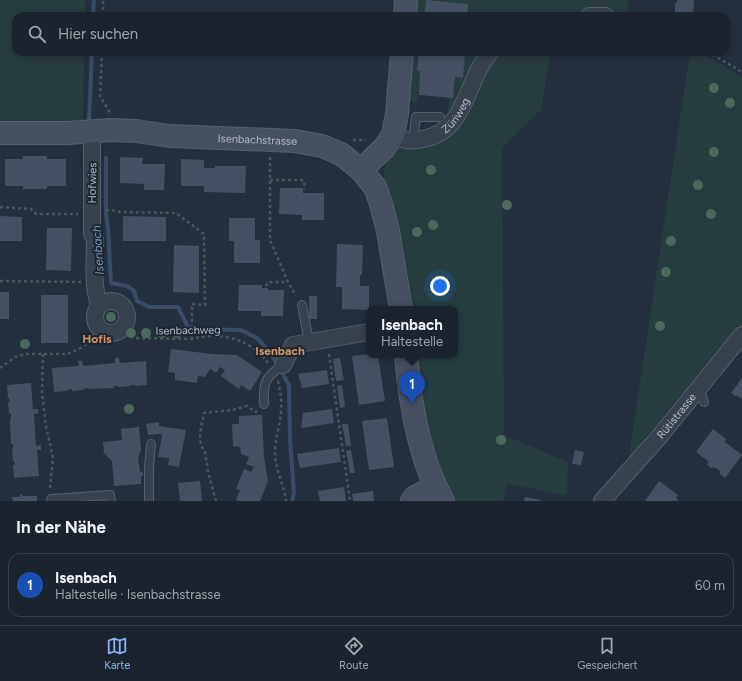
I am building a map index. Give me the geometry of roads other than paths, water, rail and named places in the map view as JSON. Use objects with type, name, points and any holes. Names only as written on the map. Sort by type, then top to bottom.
[{"type":"main road","points":[[405,12],[406,0]]},
{"type":"main road","points":[[361,170],[384,148],[403,138],[398,114],[402,56]]},
{"type":"main road","name":"Isenbachstrasse","points":[[0,133],[136,131],[170,136],[295,141],[322,146],[341,154],[361,170],[375,187],[384,212],[387,226],[400,306]]},
{"type":"main road","points":[[406,358],[415,421],[428,468],[439,494],[415,497],[412,501]]},
{"type":"street","name":"Züriweg","points":[[403,138],[430,137],[443,131],[456,118],[462,108],[482,63],[487,56]]},
{"type":"street","name":"Hofwies","points":[[99,305],[96,296],[95,282],[95,239],[92,234],[102,131]]},
{"type":"street","points":[[278,368],[293,345],[366,332]]},
{"type":"street","name":"Rütistrasse","points":[[607,499],[659,437],[701,395],[742,334]]},
{"type":"lane","points":[[403,138],[416,117],[440,118]]},
{"type":"lane","points":[[302,305],[309,342]]},
{"type":"lane","points":[[263,407],[265,382],[278,368]]},
{"type":"lane","points":[[149,501],[151,444]]},
{"type":"lane","points":[[51,499],[110,495],[111,501]]},
{"type":"waterway","points":[[93,12],[94,0]]},
{"type":"waterway","points":[[89,120],[92,56]]},
{"type":"waterway","name":"Isenbach","points":[[106,158],[106,213],[111,283],[127,286],[134,291],[137,301],[149,307],[178,307],[189,329],[241,330],[257,338],[270,352],[289,385],[290,440],[294,493],[292,501]]},
{"type":"place","name":"Isenbach","points":[[412,404]]},
{"type":"district","name":"Hofis","points":[[97,339]]},
{"type":"district","name":"Isenbach","points":[[280,351]]}]
